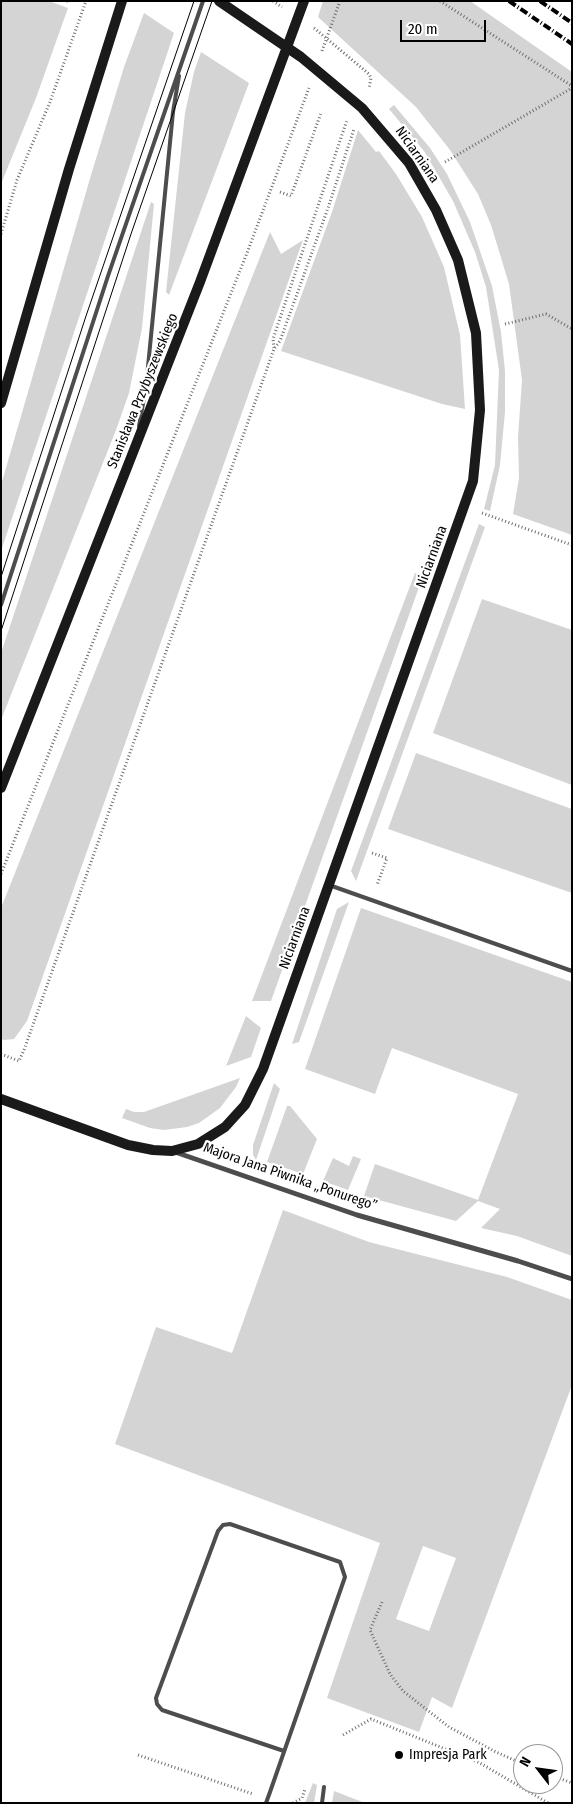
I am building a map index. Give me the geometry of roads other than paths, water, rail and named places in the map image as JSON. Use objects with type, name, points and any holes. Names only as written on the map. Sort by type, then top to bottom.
[{"type":"street","points":[[1,403],[122,1]]},
{"type":"street","name":"Niciarniana","points":[[172,1151],[198,1144],[225,1127],[245,1105],[259,1080],[465,507],[477,453],[480,410],[480,370],[468,293],[447,232],[424,186],[362,108],[308,62],[219,1]]},
{"type":"street","name":"Stanisława Przybyszewskiego","points":[[1,788],[135,448],[304,1]]},
{"type":"street","name":"Majora Jana Piwnika „Ponurego”","points":[[1,1099],[128,1145],[153,1150],[172,1151],[357,1215],[518,1261],[572,1279]]},
{"type":"lane","points":[[1,605],[108,276],[203,1]]},
{"type":"lane","points":[[135,448],[146,387],[173,112],[180,65]]},
{"type":"lane","points":[[329,885],[572,971]]},
{"type":"lane","points":[[266,1803],[345,1577],[340,1562],[230,1524],[223,1525],[218,1531],[156,1698],[157,1704],[162,1710],[284,1751]]},
{"type":"lane","points":[[322,1803],[324,1788]]},
{"type":"tram line","points":[[1,577],[86,316],[194,1]]},
{"type":"tram line","points":[[1,631],[131,234],[212,1]]},
{"type":"railway","points":[[509,1],[572,44]]},
{"type":"railway","points":[[540,1],[572,23]]},
{"type":"place","name":"Impresja Park","points":[[399,1755]]}]
